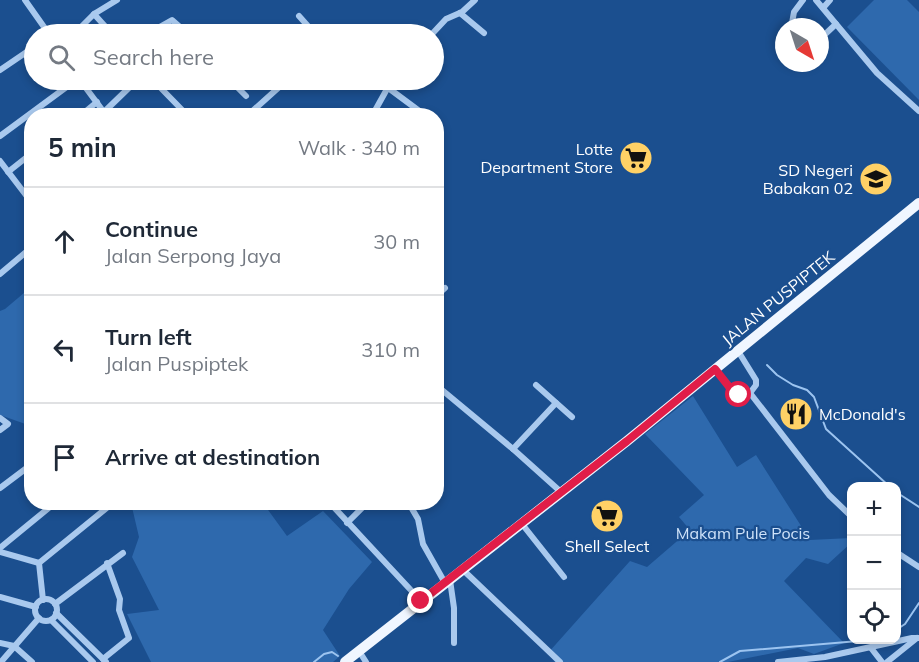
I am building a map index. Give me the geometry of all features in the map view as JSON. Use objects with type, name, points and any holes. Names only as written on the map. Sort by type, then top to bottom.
[{"type":"main road","name":"JALAN PUSPIPTEK","points":[[345,662],[522,524],[919,203]]},
{"type":"street","points":[[25,0],[42,24]]},
{"type":"street","points":[[84,24],[94,14],[117,0]]},
{"type":"street","points":[[441,24],[446,19],[460,13],[475,0]]},
{"type":"street","points":[[793,18],[794,12],[804,0]]},
{"type":"street","points":[[816,0],[876,73],[919,111]]},
{"type":"street","points":[[823,8],[830,0]]},
{"type":"street","points":[[460,13],[484,33]]},
{"type":"street","points":[[94,14],[103,24]]},
{"type":"street","points":[[299,16],[306,24]]},
{"type":"street","points":[[829,31],[836,24]]},
{"type":"street","points":[[0,70],[24,54]]},
{"type":"street","points":[[38,108],[62,90]]},
{"type":"street","points":[[88,90],[101,108]]},
{"type":"street","points":[[111,108],[128,90]]},
{"type":"street","points":[[163,90],[180,108]]},
{"type":"street","points":[[240,90],[246,96]]},
{"type":"street","points":[[256,108],[276,90]]},
{"type":"street","points":[[376,108],[385,90]]},
{"type":"street","points":[[391,90],[415,108]]},
{"type":"street","points":[[90,108],[97,102]]},
{"type":"street","points":[[0,136],[24,118]]},
{"type":"street","points":[[8,172],[24,159]]},
{"type":"street","points":[[0,161],[24,193]]},
{"type":"street","points":[[0,274],[24,254]]},
{"type":"street","points":[[715,369],[734,393],[744,396],[750,393],[756,385],[756,380],[737,350]]},
{"type":"street","points":[[536,385],[572,417]]},
{"type":"street","points":[[444,392],[561,492]]},
{"type":"street","points":[[750,393],[829,495],[847,513]]},
{"type":"street","points":[[513,449],[556,403]]},
{"type":"street","points":[[0,418],[8,424],[0,430]]},
{"type":"street","points":[[0,488],[24,470]]},
{"type":"street","points":[[0,550],[47,510]]},
{"type":"street","points":[[39,563],[104,510]]},
{"type":"street","points":[[336,510],[421,601]]},
{"type":"street","points":[[347,523],[360,510]]},
{"type":"street","points":[[413,510],[418,519],[423,544],[447,581],[454,608],[454,644]]},
{"type":"street","points":[[522,524],[564,577]]},
{"type":"street","points":[[0,550],[39,563]]},
{"type":"street","points":[[55,604],[123,553]]},
{"type":"street","points":[[901,555],[919,567]]},
{"type":"street","points":[[39,563],[43,600]]},
{"type":"street","points":[[56,614],[104,660],[129,638],[119,610],[120,599],[107,563]]},
{"type":"street","points":[[462,569],[560,662]]},
{"type":"street","points":[[0,597],[36,607]]},
{"type":"street","points":[[43,600],[50,600],[55,604],[57,610],[51,620],[42,621],[35,610],[43,600]]},
{"type":"street","points":[[1,662],[39,618]]},
{"type":"street","points":[[51,620],[93,662]]},
{"type":"street","points":[[871,648],[884,662],[918,638]]},
{"type":"street","points":[[779,662],[827,660],[918,638]]},
{"type":"street","points":[[0,643],[14,646],[32,662]]},
{"type":"street","points":[[359,651],[366,662]]},
{"type":"green space","points":[[874,0],[907,0],[919,12],[919,100],[847,27]]},
{"type":"green space","points":[[24,293],[24,424],[0,415],[0,311]]},
{"type":"green space","name":"Makam Pule Pocis","points":[[693,396],[737,467],[756,455],[810,540],[847,538],[847,547],[828,564],[806,558],[784,581],[844,643],[814,654],[798,648],[728,662],[555,662],[548,653],[630,561],[647,567],[690,530],[679,517],[704,495],[645,434]]},
{"type":"green space","points":[[133,510],[268,510],[287,536],[323,511],[372,562],[349,589],[323,630],[340,656],[333,662],[151,662],[127,614],[159,610],[132,557],[139,537]]},
{"type":"waterway","points":[[767,365],[777,375],[807,390],[814,397],[826,429],[885,482]]},
{"type":"waterway","points":[[901,495],[919,507]]},
{"type":"waterway","points":[[901,627],[919,603]]},
{"type":"waterway","points":[[720,662],[740,651],[847,642]]},
{"type":"waterway","points":[[314,662],[324,654],[332,652],[338,656]]},
{"type":"place","name":"Lotte Department Store","points":[[636,158]]},
{"type":"place","name":"SD Negeri Babakan 02","points":[[876,179]]},
{"type":"place","name":"McDonald's","points":[[796,414]]},
{"type":"place","name":"Shell Select","points":[[607,516]]},
{"type":"route","points":[[421,601],[522,524],[715,369],[734,393],[739,395]]}]
